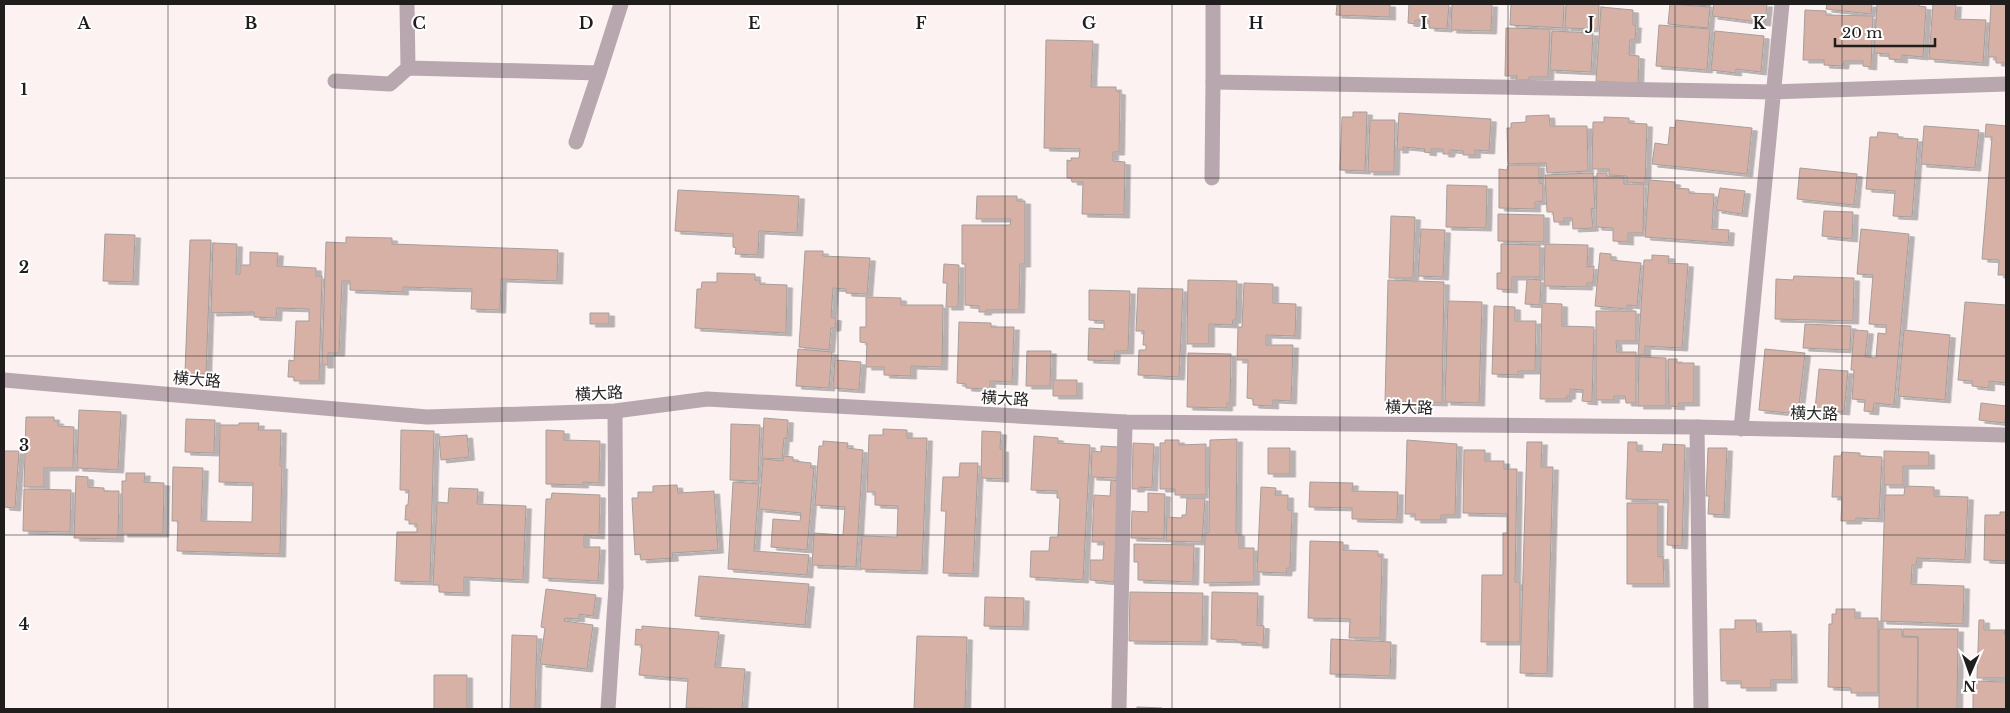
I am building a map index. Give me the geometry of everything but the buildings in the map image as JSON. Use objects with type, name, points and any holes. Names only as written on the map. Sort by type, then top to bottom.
[{"type":"street","points":[[407,4],[408,68]]},
{"type":"street","points":[[576,142],[621,4]]},
{"type":"street","points":[[1212,178],[1213,4]]},
{"type":"street","points":[[1741,429],[1782,4]]},
{"type":"street","points":[[336,81],[390,84],[408,68],[599,73]]},
{"type":"street","points":[[1213,82],[1774,92],[2006,84]]},
{"type":"street","name":"横大路","points":[[4,380],[427,417],[615,411],[707,399],[1125,422],[1697,427],[2006,436]]},
{"type":"street","points":[[608,709],[616,586],[615,411]]},
{"type":"street","points":[[1119,709],[1125,422]]},
{"type":"street","points":[[1697,427],[1701,709]]}]
